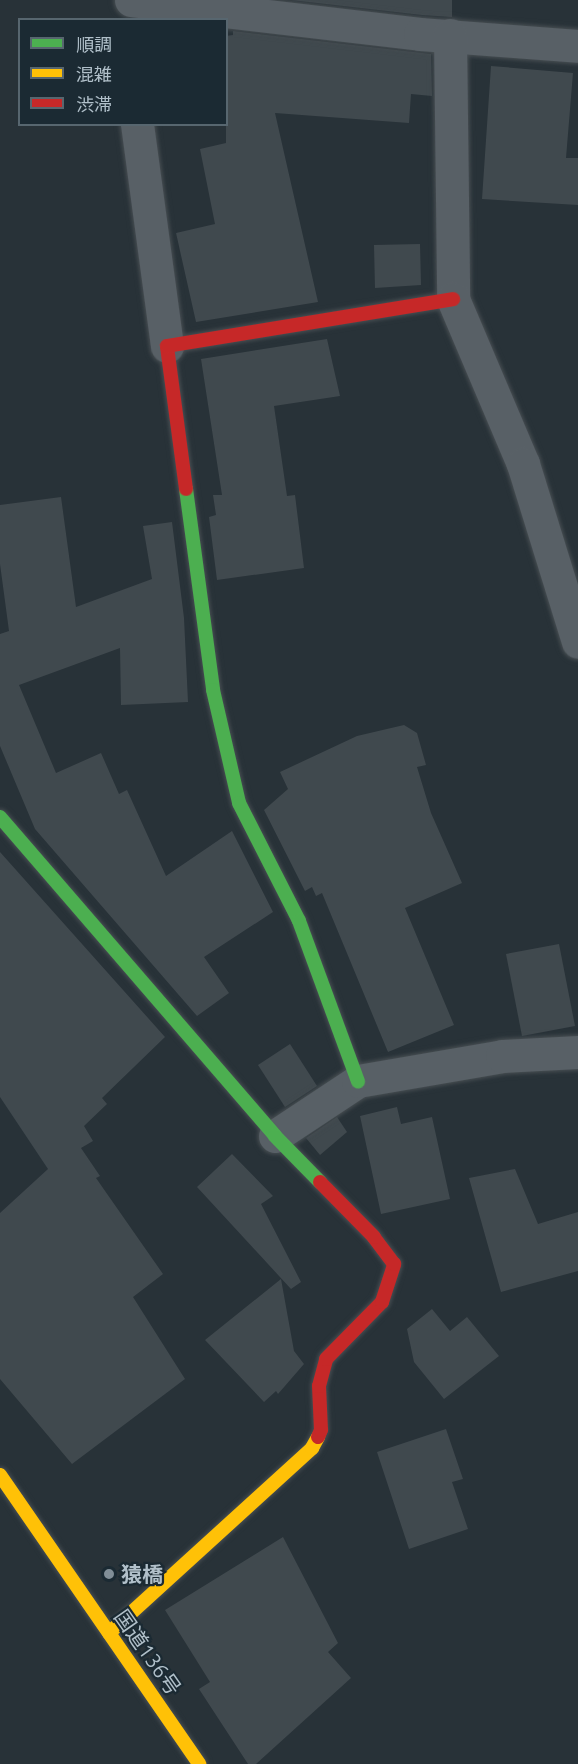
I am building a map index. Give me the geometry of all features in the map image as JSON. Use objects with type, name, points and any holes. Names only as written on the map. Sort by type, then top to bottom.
[{"type":"main road","points":[[358,1081],[299,921],[239,803],[213,690],[167,346],[453,299]]},
{"type":"main road","points":[[0,817],[275,1136],[374,1237],[394,1264],[391,1284],[382,1302],[327,1359],[319,1386],[321,1430],[312,1448],[109,1633]]},
{"type":"main road","name":"国道136号","points":[[0,1475],[200,1764]]},
{"type":"street","points":[[120,0],[122,18]]},
{"type":"street","points":[[131,0],[207,12],[578,46]]},
{"type":"street","points":[[450,35],[453,299],[523,464],[578,642]]},
{"type":"street","points":[[137,126],[167,346]]},
{"type":"street","points":[[275,1136],[358,1081],[502,1056],[578,1052]]},
{"type":"building","points":[[291,0],[452,0],[452,17],[422,15]]},
{"type":"building","points":[[233,31],[431,54],[432,96],[411,94],[409,123],[275,113],[318,302],[196,322],[176,233],[215,224],[200,149],[226,143],[228,36],[233,35]]},
{"type":"building","points":[[491,66],[573,73],[566,158],[578,158],[578,205],[482,199]]},
{"type":"building","points":[[420,244],[421,285],[375,288],[374,245]]},
{"type":"building","points":[[327,339],[340,396],[274,406],[287,496],[295,495],[304,568],[217,580],[209,517],[216,515],[213,495],[222,495],[201,359]]},
{"type":"building","points":[[61,497],[76,607],[152,579],[143,526],[172,522],[184,618],[188,702],[121,705],[120,648],[19,685],[56,773],[101,753],[119,794],[127,790],[166,876],[232,831],[273,912],[204,957],[229,993],[197,1016],[35,829],[0,746],[0,634],[9,631],[0,564],[0,505]]},
{"type":"building","points":[[404,725],[417,733],[426,765],[417,767],[431,813],[462,883],[405,908],[454,1025],[388,1052],[322,893],[316,896],[312,887],[305,891],[264,810],[288,789],[280,772],[357,736]]},
{"type":"building","points":[[0,852],[165,1037],[102,1098],[107,1104],[84,1126],[93,1141],[81,1148],[100,1176],[96,1178],[163,1274],[133,1297],[185,1379],[72,1464],[0,1379],[0,1213],[48,1169],[0,1097]]},
{"type":"building","points":[[559,944],[575,1026],[522,1036],[506,954]]},
{"type":"building","points":[[290,1044],[317,1086],[285,1107],[258,1065]]},
{"type":"building","points":[[397,1107],[401,1124],[432,1117],[450,1199],[381,1214],[360,1116]]},
{"type":"building","points":[[337,1117],[347,1132],[320,1155],[306,1138]]},
{"type":"building","points":[[232,1154],[273,1196],[261,1204],[301,1282],[291,1289],[197,1187]]},
{"type":"building","points":[[515,1169],[538,1224],[578,1212],[578,1271],[501,1292],[469,1178]]},
{"type":"building","points":[[281,1279],[294,1351],[304,1364],[278,1394],[276,1391],[264,1402],[205,1340]]},
{"type":"building","points":[[432,1309],[450,1331],[467,1317],[499,1356],[444,1399],[414,1362],[407,1329]]},
{"type":"building","points":[[446,1429],[463,1479],[452,1482],[468,1529],[409,1549],[377,1452]]},
{"type":"building","points":[[283,1537],[338,1643],[328,1652],[351,1678],[256,1764],[248,1764],[199,1689],[210,1682],[165,1610]]},
{"type":"traffic: fast","points":[[186,489],[213,690],[239,803],[299,921],[358,1081]]},
{"type":"traffic: fast","points":[[0,817],[275,1136],[320,1182]]},
{"type":"traffic: slow","points":[[109,1633],[312,1448],[318,1437]]},
{"type":"traffic: slow","points":[[0,1475],[199,1764]]},
{"type":"traffic: jam","points":[[186,489],[167,346],[453,299]]},
{"type":"traffic: jam","points":[[318,1437],[321,1430],[319,1386],[326,1359],[382,1302],[394,1264],[374,1237],[320,1182]]},
{"type":"place","name":"猿橋","points":[[109,1574]]}]
